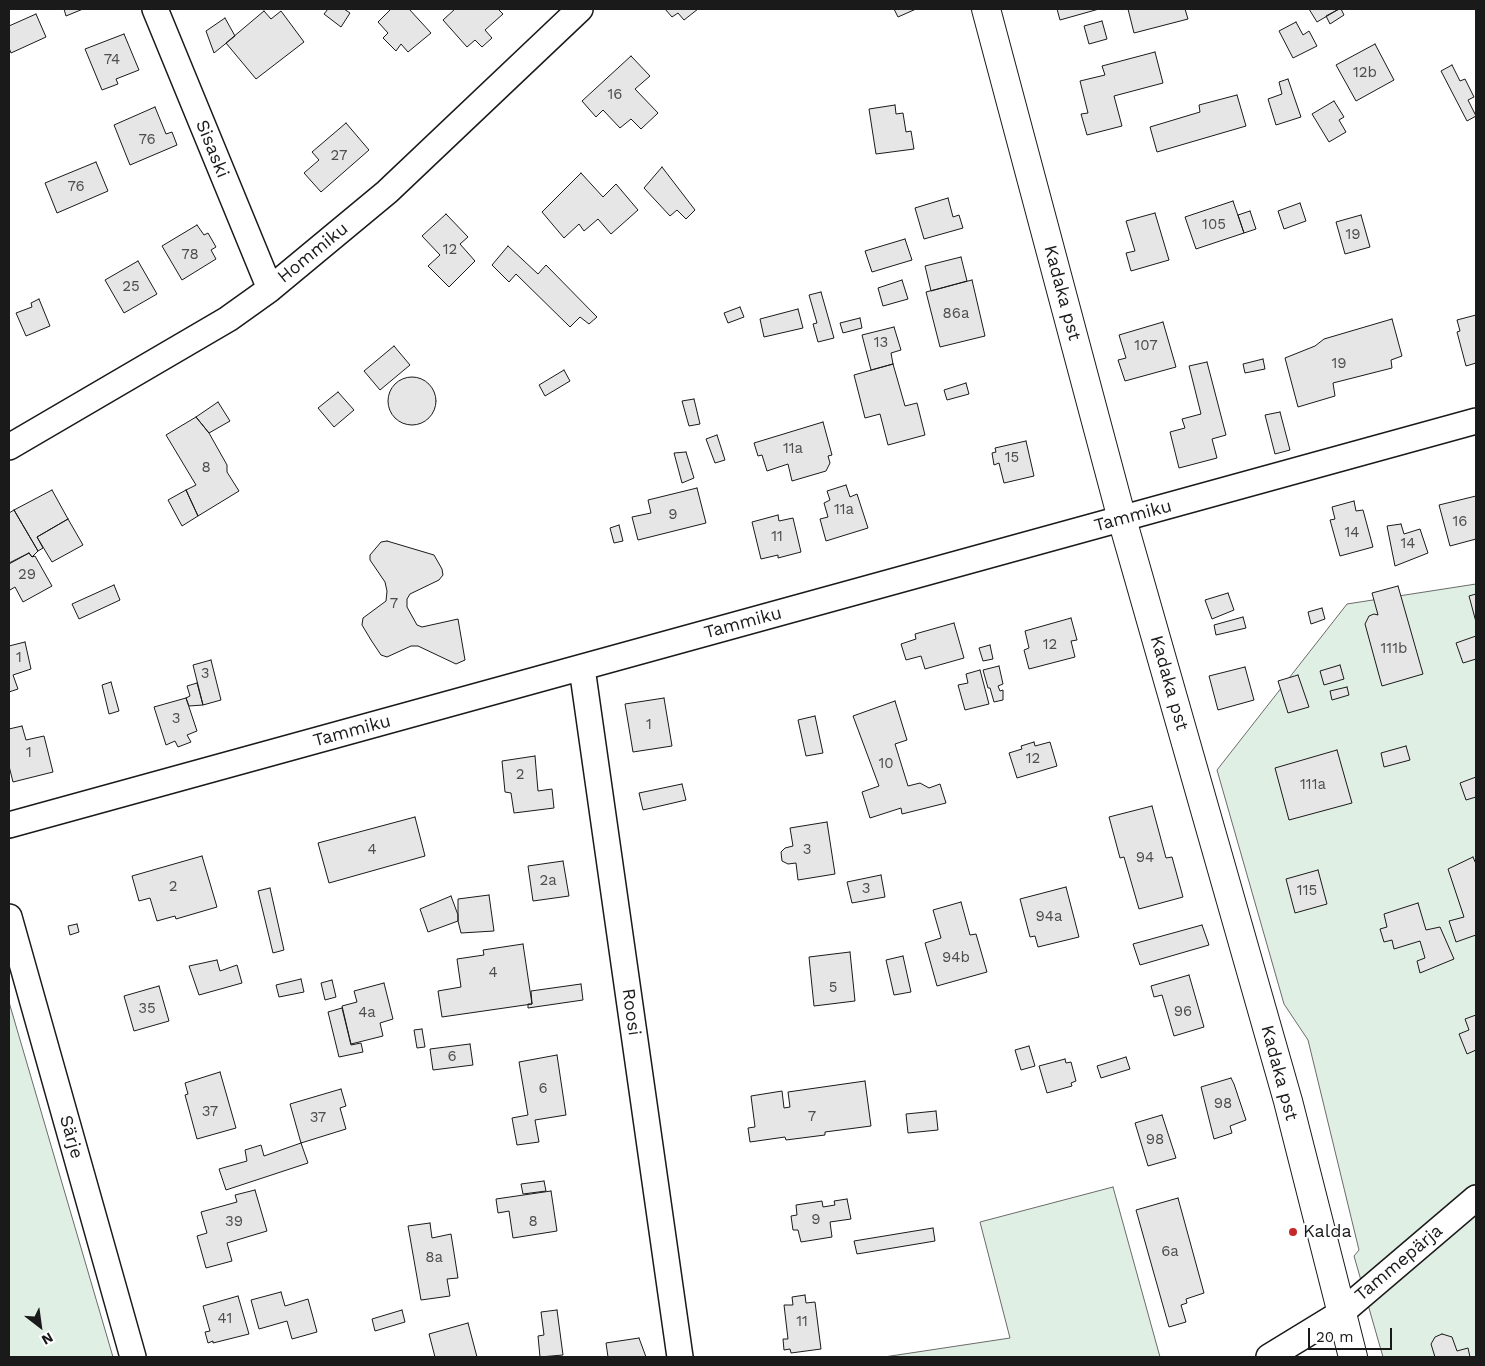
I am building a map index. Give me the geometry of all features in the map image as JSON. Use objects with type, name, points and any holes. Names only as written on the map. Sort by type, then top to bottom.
[{"type":"main road","name":"Kadaka pst","points":[[986,9],[1122,519],[1288,1102],[1353,1357]]},
{"type":"street","name":"Sisaski","points":[[154,9],[270,289]]},
{"type":"street","name":"Hommiku","points":[[9,447],[228,319],[270,289],[388,192],[580,9]]},
{"type":"street","name":"Tammiku","points":[[9,825],[1476,421]]},
{"type":"street","name":"Roosi","points":[[582,668],[680,1357]]},
{"type":"street","name":"Särje","points":[[9,917],[132,1357]]},
{"type":"street","name":"Tammepärja","points":[[1269,1357],[1341,1313],[1476,1198]]},
{"type":"green space","points":[[1476,584],[1476,1357],[1383,1357],[1354,1256],[1359,1250],[1308,1040],[1284,1004],[1217,770],[1347,604]]},
{"type":"green space","points":[[9,1002],[113,1357],[9,1357]]},
{"type":"green space","points":[[1113,1187],[1160,1357],[884,1357],[1010,1338],[980,1222]]},
{"type":"building","points":[[64,9],[83,9],[66,16]]},
{"type":"building","points":[[328,9],[344,9],[350,13],[341,27],[324,14]]},
{"type":"building","points":[[391,9],[409,9],[431,33],[408,52],[401,44],[396,51],[383,38],[388,33],[378,22]]},
{"type":"building","points":[[455,9],[498,9],[503,14],[485,30],[492,38],[482,47],[475,40],[467,47],[443,20]]},
{"type":"building","points":[[665,9],[698,9],[684,20],[678,13],[672,17]]},
{"type":"building","points":[[894,9],[916,9],[898,17]]},
{"type":"building","points":[[1057,9],[1099,9],[1060,20]]},
{"type":"building","points":[[1128,9],[1185,9],[1188,19],[1134,33]]},
{"type":"building","points":[[1309,9],[1339,9],[1317,22]]},
{"type":"building","points":[[1341,9],[1344,15],[1330,24],[1326,16]]},
{"type":"building","points":[[264,11],[271,19],[281,11],[304,42],[256,79],[226,43]]},
{"type":"building","points":[[36,14],[46,37],[11,53],[9,48],[9,26]]},
{"type":"building","points":[[225,18],[235,36],[214,53],[206,31]]},
{"type":"building","points":[[1102,21],[1107,39],[1089,44],[1084,26]]},
{"type":"building","points":[[1296,22],[1303,35],[1309,31],[1317,46],[1293,58],[1279,31]]},
{"type":"building","points":[[124,34],[139,70],[116,79],[118,84],[102,90],[85,49]]},
{"type":"building","points":[[1375,44],[1394,80],[1356,101],[1336,65]]},
{"type":"building","points":[[1155,52],[1163,83],[1114,96],[1122,126],[1087,135],[1081,114],[1088,113],[1080,81],[1105,75],[1102,66]]},
{"type":"building","points":[[631,56],[650,76],[635,89],[658,113],[641,129],[631,119],[620,128],[603,110],[596,117],[582,101]]},
{"type":"building","points":[[1452,65],[1460,81],[1465,79],[1474,97],[1468,100],[1476,116],[1467,121],[1441,71]]},
{"type":"building","points":[[1288,79],[1301,117],[1276,125],[1268,99],[1282,94],[1279,82]]},
{"type":"building","points":[[1237,95],[1246,126],[1157,152],[1150,127],[1200,112],[1199,105]]},
{"type":"building","points":[[1334,101],[1344,117],[1339,120],[1346,132],[1329,142],[1312,114]]},
{"type":"building","points":[[895,105],[896,114],[903,113],[906,132],[911,131],[914,149],[876,154],[869,109]]},
{"type":"building","points":[[155,107],[166,134],[172,132],[177,145],[130,165],[114,125]]},
{"type":"building","points":[[346,123],[369,150],[321,192],[304,173],[319,160],[312,152]]},
{"type":"building","points":[[96,162],[108,191],[57,213],[45,183]]},
{"type":"building","points":[[662,167],[695,210],[686,219],[677,210],[670,216],[644,188]]},
{"type":"building","points":[[581,173],[603,197],[616,184],[638,210],[611,234],[598,219],[584,231],[579,224],[564,238],[542,212]]},
{"type":"building","points":[[948,198],[953,217],[959,215],[963,228],[924,239],[915,208]]},
{"type":"building","points":[[1233,201],[1244,233],[1196,249],[1185,217]]},
{"type":"building","points":[[1300,203],[1306,221],[1284,229],[1278,211]]},
{"type":"building","points":[[1250,211],[1256,229],[1244,233],[1238,215]]},
{"type":"building","points":[[1155,213],[1169,260],[1131,271],[1126,253],[1135,251],[1126,221]]},
{"type":"building","points":[[446,214],[468,237],[460,244],[475,261],[449,287],[428,266],[440,255],[422,236]]},
{"type":"building","points":[[1361,215],[1370,247],[1345,254],[1336,222]]},
{"type":"building","points":[[197,225],[204,235],[208,233],[216,247],[211,250],[216,259],[182,280],[162,246]]},
{"type":"building","points":[[905,239],[912,260],[872,272],[865,251]]},
{"type":"building","points":[[508,246],[538,274],[546,265],[597,317],[589,324],[580,317],[570,327],[516,274],[509,282],[492,265]]},
{"type":"building","points":[[961,257],[967,281],[931,291],[925,266]]},
{"type":"building","points":[[138,261],[157,294],[124,313],[105,280]]},
{"type":"building","points":[[902,280],[908,299],[883,306],[878,288]]},
{"type":"building","points":[[972,280],[985,336],[940,347],[926,292]]},
{"type":"building","points":[[821,292],[834,338],[818,342],[813,324],[817,323],[809,295]]},
{"type":"building","points":[[39,299],[50,326],[26,336],[16,313],[32,307],[31,303]]},
{"type":"building","points":[[740,307],[744,317],[728,323],[724,313]]},
{"type":"building","points":[[798,309],[803,328],[764,337],[760,319]]},
{"type":"building","points":[[1476,315],[1476,363],[1466,366],[1457,332],[1460,331],[1457,320]]},
{"type":"building","points":[[860,318],[862,328],[843,333],[840,323]]},
{"type":"building","points":[[1392,319],[1402,356],[1391,360],[1392,368],[1333,383],[1335,396],[1298,407],[1285,358],[1315,346],[1324,339]]},
{"type":"building","points":[[1163,322],[1176,367],[1125,381],[1118,360],[1126,358],[1119,335]]},
{"type":"building","points":[[894,327],[901,350],[891,353],[893,364],[871,370],[862,335]]},
{"type":"building","points":[[394,346],[410,365],[380,390],[364,371]]},
{"type":"building","points":[[1263,359],[1265,369],[1245,373],[1243,364]]},
{"type":"building","points":[[1207,362],[1226,435],[1212,439],[1217,458],[1179,468],[1170,432],[1185,428],[1182,419],[1201,414],[1189,366]]},
{"type":"building","points":[[893,364],[905,406],[917,403],[925,435],[888,445],[880,414],[865,418],[854,375]]},
{"type":"building","points":[[564,370],[570,381],[545,396],[539,385]]},
{"type":"building","points":[[412,377],[421,379],[429,384],[434,392],[436,401],[434,410],[429,418],[421,423],[412,425],[403,423],[395,418],[390,410],[388,401],[390,392],[395,384],[403,379]]},
{"type":"building","points":[[966,383],[969,394],[947,400],[944,390]]},
{"type":"building","points":[[338,392],[354,410],[334,427],[318,408]]},
{"type":"building","points":[[694,399],[700,424],[689,426],[682,401]]},
{"type":"building","points":[[218,402],[230,421],[209,433],[196,417]]},
{"type":"building","points":[[1280,412],[1290,450],[1275,454],[1265,415]]},
{"type":"building","points":[[196,417],[209,433],[227,465],[227,472],[239,491],[198,516],[186,490],[196,485],[166,435]]},
{"type":"building","points":[[823,422],[832,455],[828,456],[830,463],[826,471],[792,481],[788,464],[767,471],[762,455],[758,456],[754,443]]},
{"type":"building","points":[[717,435],[725,460],[715,463],[706,439]]},
{"type":"building","points":[[1026,441],[1034,476],[1004,483],[999,463],[994,465],[992,453],[996,452],[995,448]]},
{"type":"building","points":[[686,452],[694,478],[682,483],[674,453]]},
{"type":"building","points":[[846,485],[850,497],[857,494],[868,528],[826,541],[820,519],[828,517],[824,503],[830,500],[827,491]]},
{"type":"building","points":[[697,488],[706,523],[638,540],[632,517],[651,513],[648,500]]},
{"type":"building","points":[[52,490],[68,519],[37,537],[43,548],[38,551],[14,510]]},
{"type":"building","points":[[186,490],[198,516],[182,526],[168,500]]},
{"type":"building","points":[[1476,496],[1476,539],[1450,546],[1439,505]]},
{"type":"building","points":[[1354,501],[1356,511],[1363,510],[1373,547],[1340,556],[1330,520],[1335,519],[1332,507]]},
{"type":"building","points":[[14,510],[38,551],[32,557],[29,553],[9,564],[9,513]]},
{"type":"building","points":[[778,515],[779,521],[793,518],[801,552],[778,558],[778,555],[761,559],[752,522]]},
{"type":"building","points":[[68,519],[83,545],[52,562],[37,537]]},
{"type":"building","points":[[1401,524],[1404,534],[1420,529],[1428,553],[1395,566],[1387,526]]},
{"type":"building","points":[[619,525],[623,541],[614,543],[610,528]]},
{"type":"building","points":[[387,541],[434,555],[442,569],[443,575],[439,580],[410,594],[407,599],[407,607],[417,625],[422,627],[458,619],[465,660],[456,664],[418,646],[411,646],[387,657],[381,655],[371,640],[362,625],[363,618],[386,601],[387,591],[385,582],[370,560],[370,555],[381,542]]},
{"type":"building","points":[[29,553],[32,557],[35,556],[52,586],[23,602],[15,587],[10,590],[9,588],[9,563]]},
{"type":"building","points":[[114,585],[120,600],[79,619],[72,604]]},
{"type":"building","points":[[1398,586],[1423,674],[1382,686],[1365,624],[1369,616],[1378,615],[1372,593]]},
{"type":"building","points":[[1228,593],[1234,610],[1212,619],[1205,600]]},
{"type":"building","points":[[1476,594],[1476,622],[1469,596]]},
{"type":"building","points":[[1322,608],[1325,619],[1311,624],[1308,612]]},
{"type":"building","points":[[1243,617],[1246,628],[1216,635],[1214,625]]},
{"type":"building","points":[[1071,618],[1077,640],[1071,641],[1075,657],[1029,669],[1024,650],[1029,648],[1025,631]]},
{"type":"building","points":[[954,623],[964,658],[925,669],[921,656],[906,660],[901,644],[916,639],[915,634]]},
{"type":"building","points":[[1476,636],[1476,659],[1463,663],[1456,643]]},
{"type":"building","points":[[25,642],[31,669],[13,675],[18,689],[9,692],[9,646]]},
{"type":"building","points":[[990,645],[993,659],[983,661],[979,648]]},
{"type":"building","points":[[211,660],[221,700],[203,705],[193,665]]},
{"type":"building","points":[[1340,665],[1344,679],[1324,685],[1320,671]]},
{"type":"building","points":[[999,666],[1003,684],[998,686],[1000,691],[1003,690],[1003,700],[994,702],[983,670]]},
{"type":"building","points":[[1245,667],[1254,700],[1218,710],[1209,676]]},
{"type":"building","points":[[980,670],[989,704],[965,710],[958,685],[968,683],[966,674]]},
{"type":"building","points":[[1298,675],[1309,707],[1288,713],[1278,681]]},
{"type":"building","points":[[111,682],[119,711],[109,714],[102,685]]},
{"type":"building","points":[[197,683],[203,705],[189,706],[186,698],[190,696],[187,686]]},
{"type":"building","points":[[1347,687],[1349,695],[1332,700],[1330,691]]},
{"type":"building","points":[[186,698],[197,731],[187,735],[191,742],[178,747],[175,741],[166,745],[154,707]]},
{"type":"building","points":[[664,698],[672,746],[633,752],[625,704]]},
{"type":"building","points":[[895,701],[907,740],[895,744],[908,786],[920,783],[929,788],[940,784],[946,803],[902,814],[901,808],[870,818],[862,792],[879,786],[853,716]]},
{"type":"building","points":[[815,716],[823,753],[806,756],[798,720]]},
{"type":"building","points":[[22,726],[26,740],[44,736],[53,772],[13,782],[9,766],[9,729]]},
{"type":"building","points":[[1034,742],[1035,746],[1050,742],[1057,766],[1017,778],[1009,753],[1022,749],[1021,746]]},
{"type":"building","points":[[1406,746],[1410,760],[1384,767],[1381,753]]},
{"type":"building","points":[[1337,750],[1352,803],[1289,820],[1275,768]]},
{"type":"building","points":[[535,756],[538,791],[552,789],[554,808],[514,813],[511,793],[505,792],[502,761]]},
{"type":"building","points":[[1476,777],[1476,797],[1466,800],[1460,783]]},
{"type":"building","points":[[682,784],[686,800],[643,810],[639,793]]},
{"type":"building","points":[[1152,806],[1166,858],[1172,857],[1183,897],[1139,909],[1124,857],[1120,858],[1109,817]]},
{"type":"building","points":[[415,817],[425,856],[329,883],[318,843]]},
{"type":"building","points":[[827,822],[835,874],[798,880],[796,863],[788,864],[782,861],[781,852],[785,848],[793,846],[790,828]]},
{"type":"building","points":[[202,856],[217,907],[176,919],[175,916],[157,921],[150,898],[139,901],[132,876]]},
{"type":"building","points":[[1473,857],[1476,864],[1476,935],[1456,942],[1449,921],[1464,917],[1448,869]]},
{"type":"building","points":[[563,861],[569,896],[533,901],[528,866]]},
{"type":"building","points":[[1318,870],[1327,904],[1295,913],[1286,879]]},
{"type":"building","points":[[881,875],[885,897],[852,903],[847,882]]},
{"type":"building","points":[[1066,887],[1079,937],[1038,947],[1035,936],[1030,937],[1020,899]]},
{"type":"building","points":[[270,888],[284,950],[273,953],[258,891]]},
{"type":"building","points":[[489,895],[494,931],[461,933],[458,921],[458,899]]},
{"type":"building","points":[[451,896],[458,915],[458,921],[428,932],[420,909]]},
{"type":"building","points":[[961,902],[970,935],[976,934],[987,972],[937,986],[925,943],[941,938],[933,910]]},
{"type":"building","points":[[1418,903],[1426,930],[1440,927],[1454,959],[1420,973],[1417,961],[1425,958],[1420,941],[1394,949],[1392,940],[1384,942],[1380,929],[1387,927],[1384,914]]},
{"type":"building","points":[[77,924],[79,932],[70,935],[68,926]]},
{"type":"building","points":[[1202,925],[1209,945],[1140,965],[1133,944]]},
{"type":"building","points":[[523,944],[532,1004],[442,1017],[438,991],[461,987],[457,959],[484,955],[483,950]]},
{"type":"building","points":[[850,952],[855,1001],[814,1006],[809,957]]},
{"type":"building","points":[[903,956],[911,992],[894,995],[886,960]]},
{"type":"building","points":[[217,960],[220,971],[237,965],[242,983],[199,995],[189,966]]},
{"type":"building","points":[[1189,975],[1204,1027],[1174,1036],[1162,995],[1154,997],[1151,986]]},
{"type":"building","points":[[301,979],[304,992],[279,997],[276,985]]},
{"type":"building","points":[[332,980],[336,997],[325,1000],[321,983]]},
{"type":"building","points":[[384,983],[393,1019],[380,1023],[383,1036],[351,1044],[342,1006],[357,1002],[354,991]]},
{"type":"building","points":[[581,984],[583,1000],[528,1008],[528,1004],[532,1004],[531,991]]},
{"type":"building","points":[[159,986],[169,1021],[134,1031],[124,996]]},
{"type":"building","points":[[342,1008],[351,1045],[361,1043],[363,1052],[339,1057],[328,1012]]},
{"type":"building","points":[[1476,1015],[1476,1050],[1467,1054],[1459,1034],[1469,1030],[1465,1019]]},
{"type":"building","points":[[422,1029],[425,1047],[417,1048],[414,1030]]},
{"type":"building","points":[[470,1044],[473,1065],[433,1070],[430,1049]]},
{"type":"building","points":[[1029,1046],[1035,1066],[1021,1070],[1015,1050]]},
{"type":"building","points":[[557,1055],[566,1115],[535,1120],[539,1142],[517,1145],[512,1118],[528,1115],[519,1062]]},
{"type":"building","points":[[1126,1057],[1130,1069],[1101,1078],[1097,1066]]},
{"type":"building","points":[[1065,1059],[1066,1063],[1071,1062],[1076,1081],[1071,1083],[1072,1086],[1047,1093],[1039,1066]]},
{"type":"building","points":[[220,1072],[236,1128],[197,1139],[185,1095],[188,1094],[185,1083]]},
{"type":"building","points":[[1231,1078],[1246,1120],[1230,1126],[1232,1133],[1214,1139],[1201,1087]]},
{"type":"building","points":[[865,1081],[871,1126],[825,1132],[825,1135],[786,1140],[785,1137],[750,1142],[748,1128],[755,1127],[751,1096],[782,1091],[784,1108],[790,1107],[788,1092]]},
{"type":"building","points":[[341,1089],[346,1106],[340,1108],[346,1129],[301,1143],[290,1104]]},
{"type":"building","points":[[936,1111],[938,1130],[908,1133],[906,1114]]},
{"type":"building","points":[[1162,1115],[1176,1158],[1148,1166],[1135,1123]]},
{"type":"building","points":[[301,1143],[308,1163],[226,1190],[219,1169],[247,1161],[245,1150],[261,1145],[264,1156]]},
{"type":"building","points":[[544,1181],[546,1191],[523,1194],[521,1184]]},
{"type":"building","points":[[255,1190],[267,1231],[227,1243],[232,1261],[206,1268],[197,1236],[207,1233],[201,1212],[237,1202],[235,1195]]},
{"type":"building","points":[[551,1191],[557,1231],[513,1238],[509,1211],[498,1213],[496,1199]]},
{"type":"building","points":[[1178,1198],[1204,1293],[1186,1299],[1187,1303],[1181,1305],[1186,1322],[1169,1327],[1136,1210]]},
{"type":"building","points":[[847,1199],[851,1219],[830,1222],[832,1237],[801,1242],[798,1230],[793,1230],[791,1216],[797,1215],[796,1205],[822,1201],[823,1207],[835,1205],[834,1201]]},
{"type":"building","points":[[430,1223],[432,1238],[451,1234],[458,1278],[447,1279],[450,1296],[421,1300],[408,1226]]},
{"type":"building","points":[[933,1228],[935,1241],[857,1254],[854,1241]]},
{"type":"building","points":[[281,1292],[285,1306],[308,1299],[317,1332],[292,1339],[287,1321],[259,1329],[251,1300]]},
{"type":"building","points":[[805,1295],[806,1303],[815,1302],[821,1349],[791,1353],[790,1349],[784,1350],[783,1339],[788,1339],[784,1305],[793,1305],[792,1297]]},
{"type":"building","points":[[238,1296],[249,1334],[208,1343],[205,1332],[210,1331],[203,1306]]},
{"type":"building","points":[[402,1310],[405,1322],[375,1331],[372,1319]]},
{"type":"building","points":[[557,1310],[563,1355],[540,1357],[538,1336],[544,1335],[541,1312]]},
{"type":"building","points":[[468,1323],[477,1357],[435,1357],[429,1334]]},
{"type":"building","points":[[1442,1334],[1452,1337],[1457,1351],[1468,1348],[1470,1357],[1435,1357],[1431,1344],[1435,1337]]},
{"type":"building","points":[[639,1338],[646,1357],[608,1357],[606,1343]]},
{"type":"place","name":"Kalda","points":[[1293,1232]]}]
